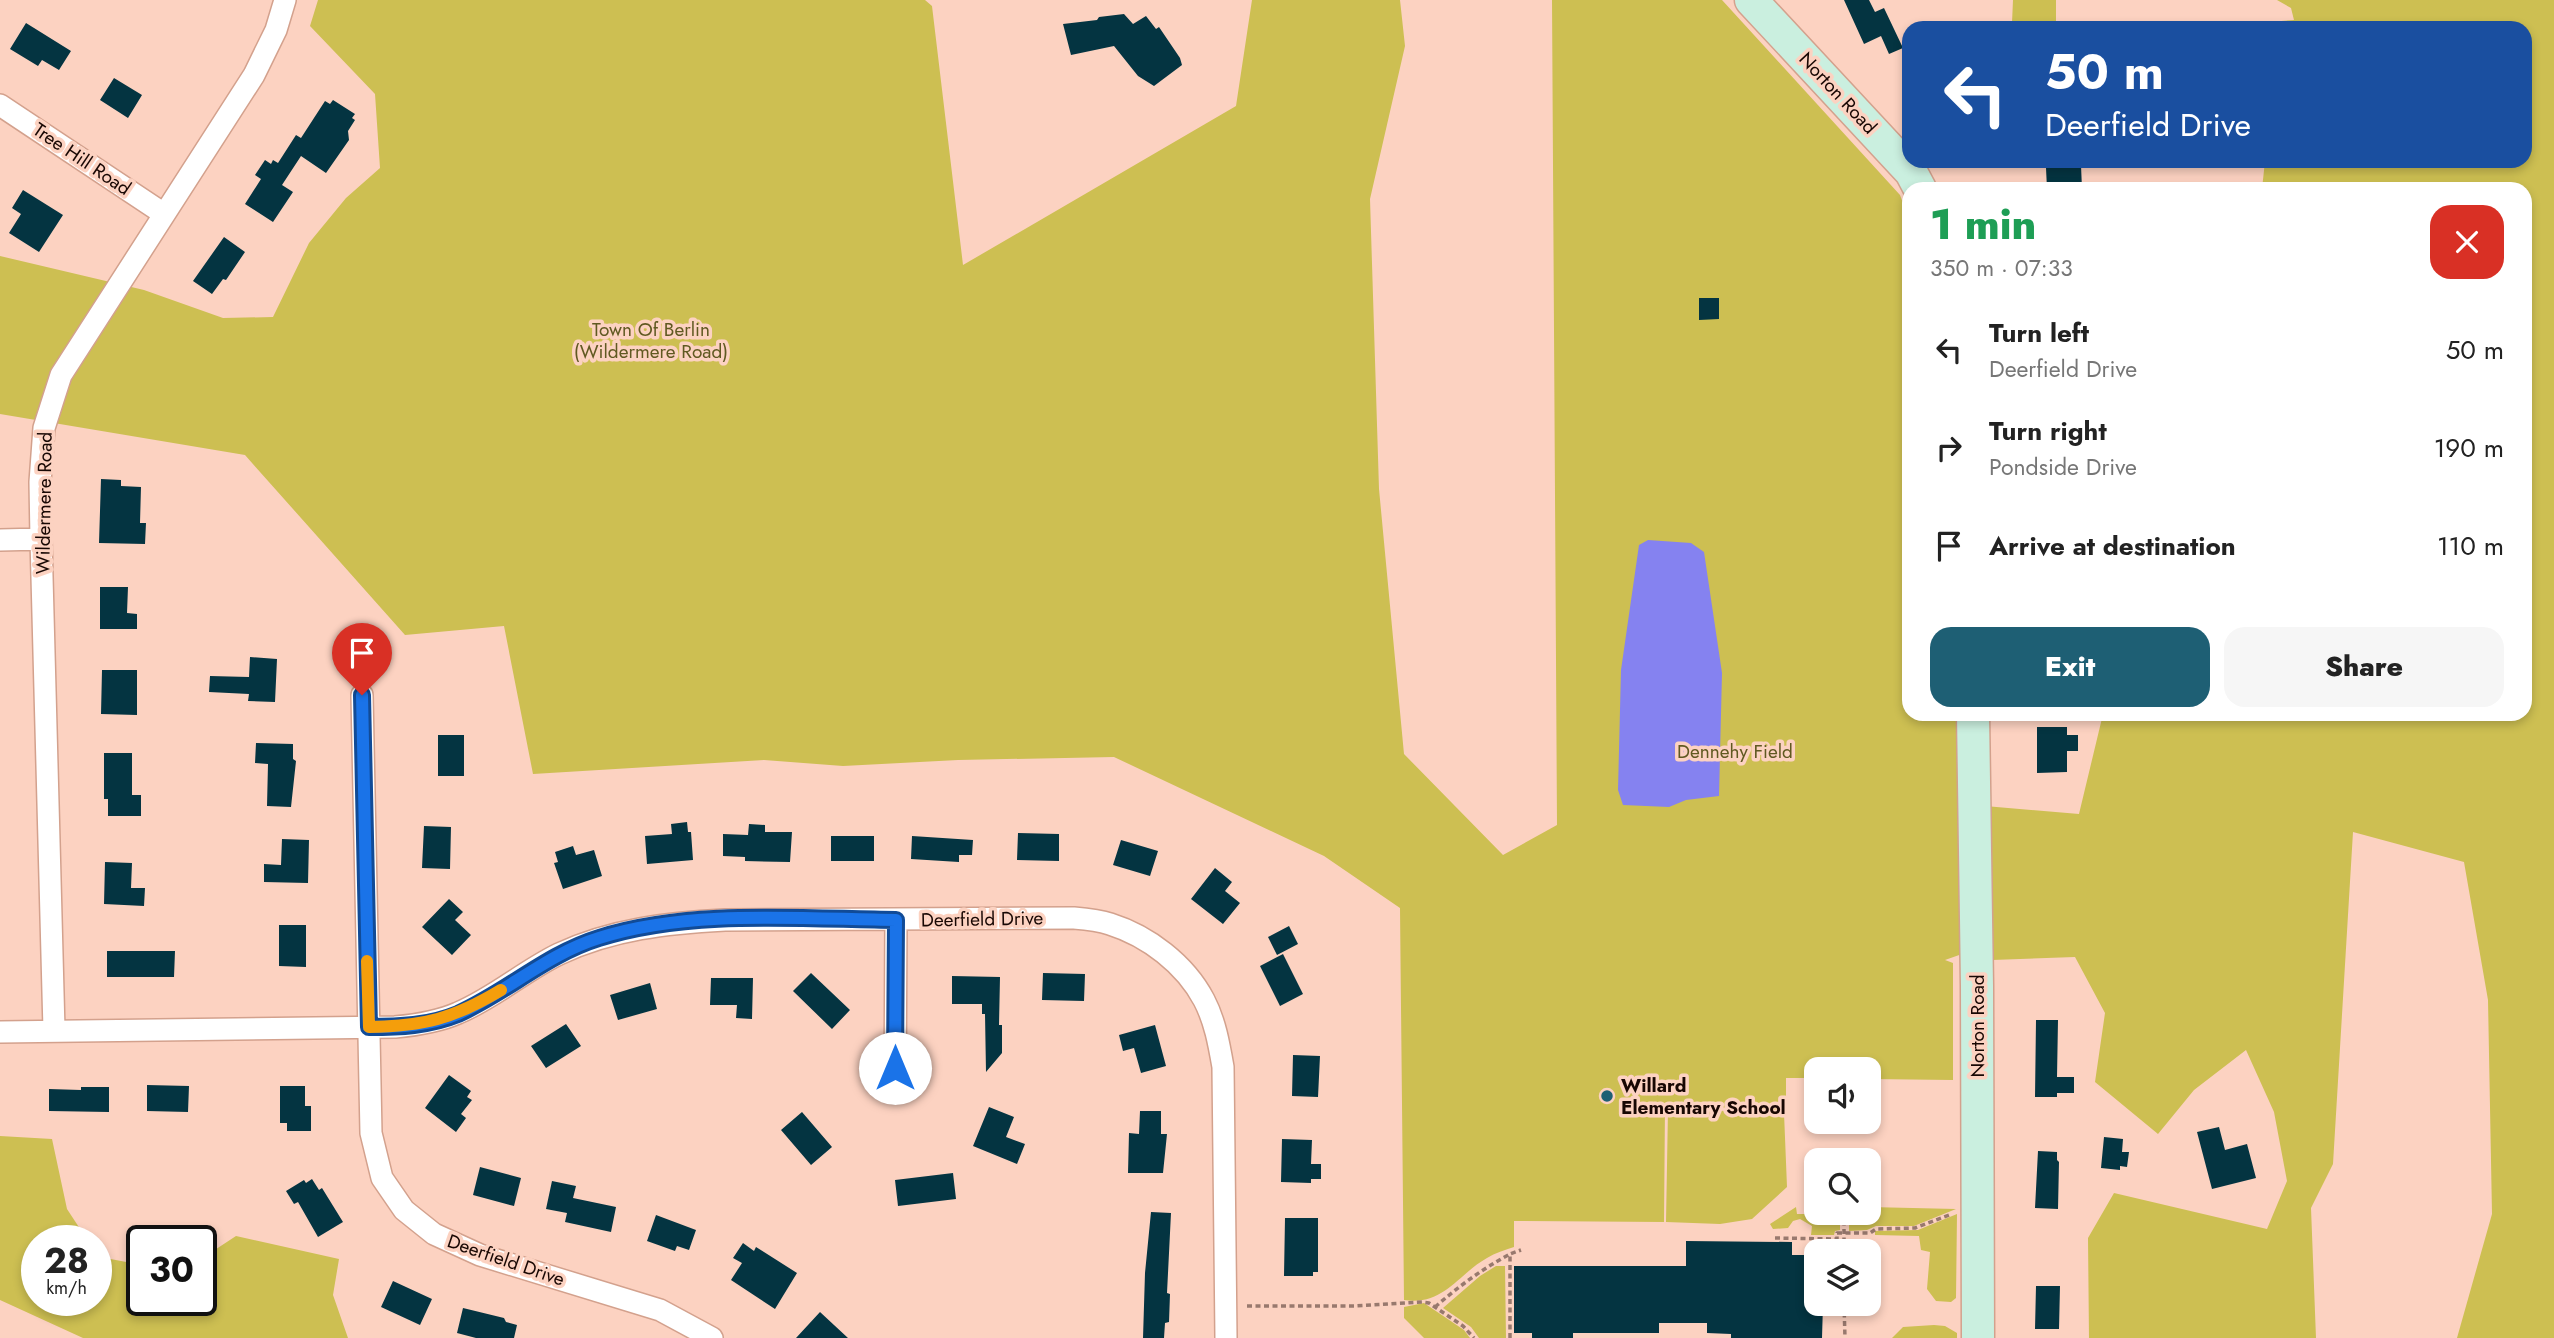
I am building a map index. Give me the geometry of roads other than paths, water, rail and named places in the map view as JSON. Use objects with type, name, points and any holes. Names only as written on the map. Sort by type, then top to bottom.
[{"type":"main road","name":"Norton Road","points":[[1751,0],[1902,162]]},
{"type":"main road","name":"Norton Road","points":[[1973,721],[1978,1338]]},
{"type":"street","name":"Wildermere Road","points":[[54,1030],[40,482],[44,428],[61,375],[254,75],[276,30],[285,0]]},
{"type":"street","name":"Tree Hill Road","points":[[0,105],[164,214]]},
{"type":"street","points":[[0,540],[41,539]]},
{"type":"street","points":[[362,695],[369,1027]]},
{"type":"street","name":"Deerfield Drive","points":[[0,1032],[426,1024],[456,1015],[479,1003],[558,954],[634,928],[679,922],[725,919],[1073,918],[1107,923],[1135,933],[1159,949],[1185,973],[1204,1000],[1217,1032],[1223,1067],[1226,1338]]},
{"type":"street","points":[[895,1093],[896,920]]},
{"type":"street","name":"Deerfield Drive","points":[[369,1027],[371,1133],[382,1178],[404,1210],[433,1234],[480,1255],[660,1310],[712,1338]]},
{"type":"place","name":"Willard Elementary School","points":[[1607,1096]]},
{"type":"park label","name":"Town Of Berlin (Wildermere Road)","points":[[651,340]]},
{"type":"park label","name":"Dennehy Field","points":[[1735,751]]}]
